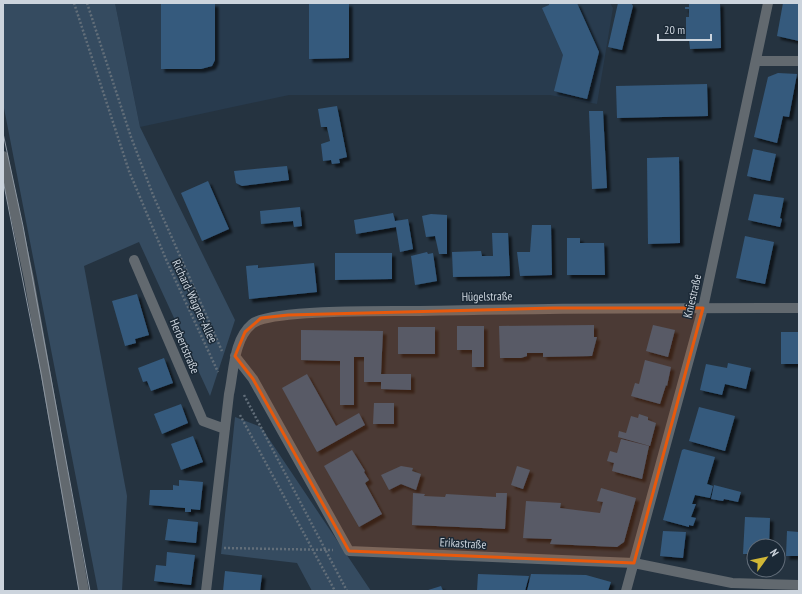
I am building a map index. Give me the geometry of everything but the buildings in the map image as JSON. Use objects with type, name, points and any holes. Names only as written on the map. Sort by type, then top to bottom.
[{"type":"street","name":"Kniestraße","points":[[626,591],[703,308],[768,3]]},
{"type":"street","points":[[756,61],[799,61]]},
{"type":"street","points":[[3,156],[29,279],[84,591]]},
{"type":"street","name":"Herbertstraße","points":[[134,260],[203,421],[225,429]]},
{"type":"street","name":"Hügelstraße","points":[[228,394],[233,374],[235,356],[245,332],[252,324],[261,318],[288,315],[553,308],[799,308]]},
{"type":"street","points":[[235,356],[253,379],[349,551]]},
{"type":"street","points":[[206,591],[228,394]]},
{"type":"street","name":"Erikastraße","points":[[349,551],[634,563],[732,583],[799,585]]},
{"type":"path","name":"Richard-Wagner-Allee","points":[[74,3],[129,171],[168,264],[228,394],[334,591]]},
{"type":"path","points":[[87,3],[131,137],[153,195],[223,353]]},
{"type":"path","points":[[233,374],[347,591]]},
{"type":"path","points":[[212,548],[349,551]]},
{"type":"highlighted area","points":[[553,308],[703,308],[634,563],[349,551],[253,379],[235,356],[245,332],[261,318],[288,315]]},
{"type":"shaded area","points":[[3,3],[115,3],[140,127],[235,320],[210,396],[139,242],[84,266],[127,496],[122,591],[98,591],[3,103]]},
{"type":"shaded area","points":[[115,3],[610,3],[613,8],[597,104],[550,95],[289,95],[140,127]]},
{"type":"shaded area","points":[[235,417],[261,427],[371,591],[312,591],[297,563],[221,554]]},
{"type":"tram line","points":[[3,133],[23,226],[90,591]]},
{"type":"tram line","points":[[3,180],[41,373],[79,591]]}]
